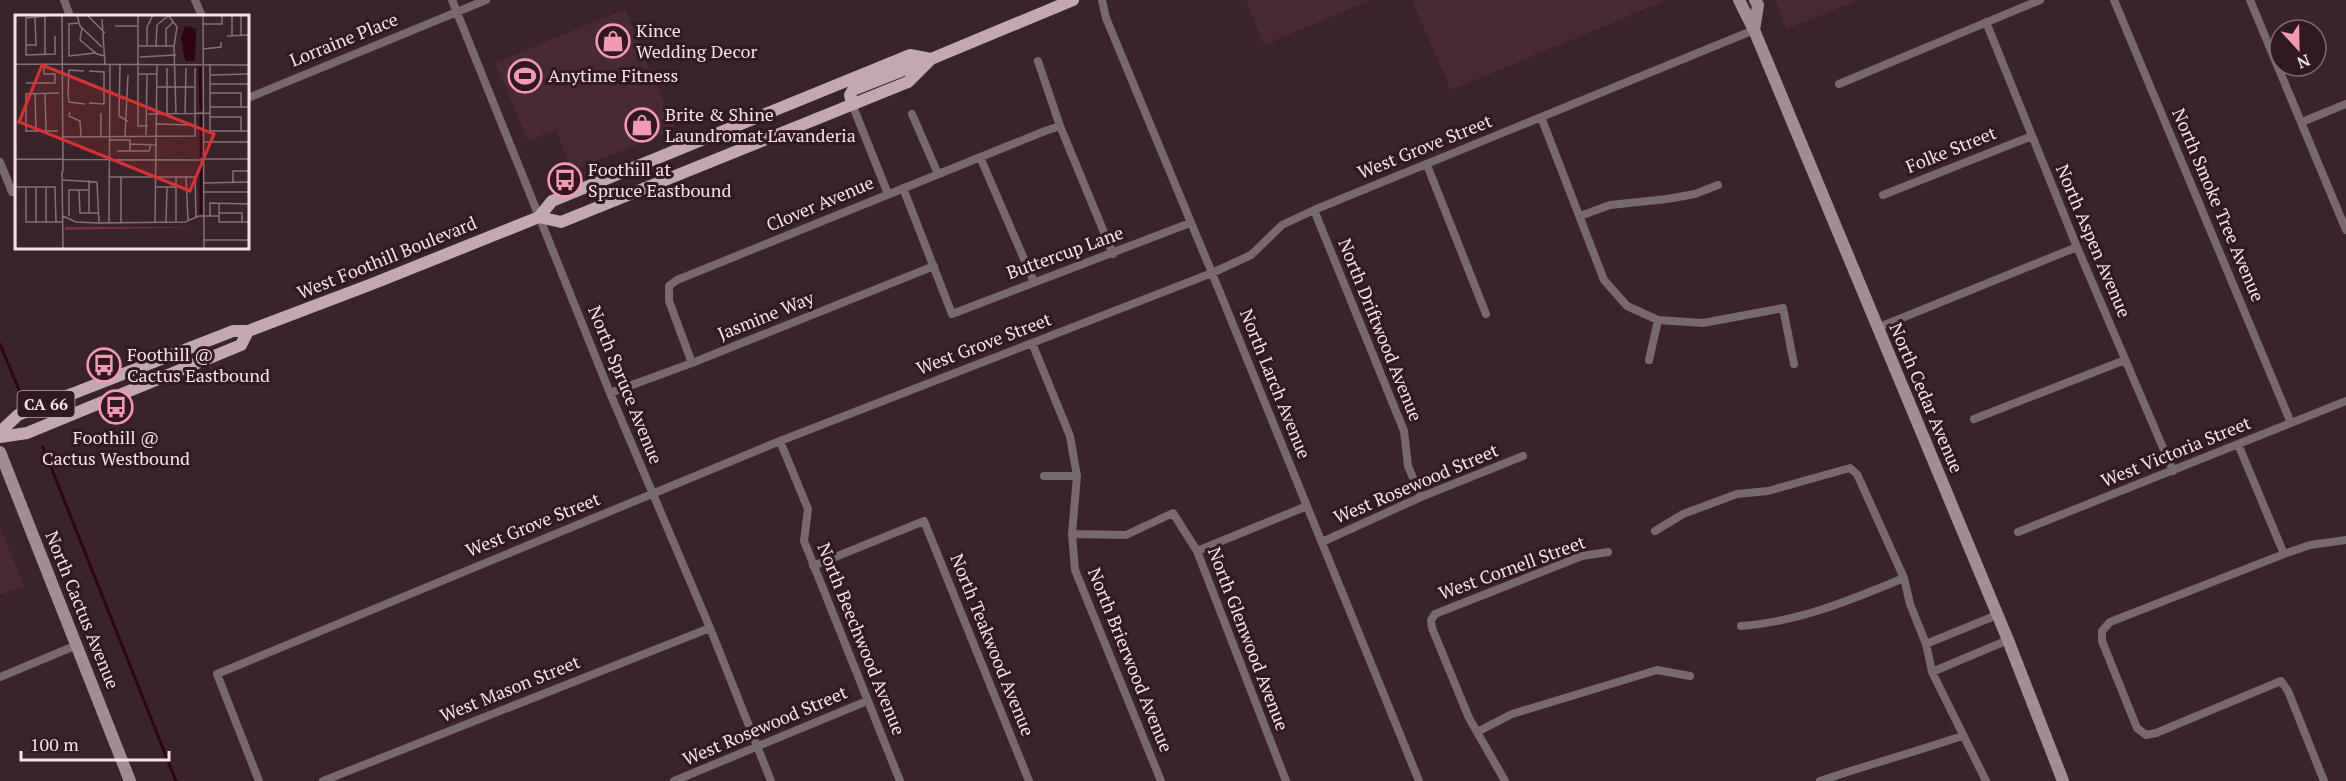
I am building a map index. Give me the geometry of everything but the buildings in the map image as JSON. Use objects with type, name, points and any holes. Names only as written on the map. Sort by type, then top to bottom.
[{"type":"main road","name":"West Foothill Boulevard","points":[[539,217],[561,222],[852,104],[908,81],[931,59],[1073,0]]},
{"type":"main road","name":"North Cedar Avenue","points":[[1739,0],[1754,30],[2008,640],[2064,781]]},
{"type":"main road","name":"North Cedar Avenue","points":[[1754,30],[1758,5],[1755,0]]},
{"type":"main road","name":"West Foothill Boulevard","points":[[0,432],[18,415],[233,331],[248,331],[372,284],[539,217],[552,201],[910,55],[931,59]]},
{"type":"main road","name":"West Foothill Boulevard","points":[[0,437],[27,433],[242,345],[248,331]]},
{"type":"main road","name":"North Cactus Avenue","points":[[0,452],[130,781]]},
{"type":"street","points":[[64,0],[70,15]]},
{"type":"street","points":[[195,0],[202,15]]},
{"type":"street","name":"North Spruce Avenue","points":[[452,0],[651,494],[710,628],[771,781]]},
{"type":"street","name":"Lorraine Place","points":[[249,98],[486,0]]},
{"type":"street","name":"North Larch Avenue","points":[[1102,0],[1106,18],[1419,781]]},
{"type":"street","points":[[1839,84],[2040,0]]},
{"type":"street","name":"North Smoke Tree Avenue","points":[[2114,0],[2290,423]]},
{"type":"street","points":[[2250,0],[2346,230]]},
{"type":"street","name":"North Aspen Avenue","points":[[1986,22],[2077,247],[2173,471]]},
{"type":"street","name":"West Grove Street","points":[[259,781],[217,674],[780,441],[1212,273],[1251,255],[1282,225],[1314,210],[1754,30]]},
{"type":"street","points":[[1038,61],[1060,126],[1113,254]]},
{"type":"street","points":[[852,104],[888,194]]},
{"type":"street","points":[[2302,122],[2346,104]]},
{"type":"street","points":[[912,114],[938,174]]},
{"type":"street","points":[[1541,117],[1604,280],[1627,306],[1658,320],[1703,323],[1783,308],[1794,364]]},
{"type":"street","name":"Clover Avenue","points":[[692,363],[669,301],[669,286],[677,280],[1045,130],[1060,126]]},
{"type":"street","name":"Folke Street","points":[[1882,195],[2032,136]]},
{"type":"street","points":[[980,157],[1034,282]]},
{"type":"street","points":[[0,162],[14,191]]},
{"type":"street","points":[[1427,165],[1486,314]]},
{"type":"street","points":[[1580,216],[1610,205],[1695,194],[1718,184]]},
{"type":"street","points":[[903,188],[934,266]]},
{"type":"street","name":"North Driftwood Avenue","points":[[1314,210],[1404,431],[1408,466],[1421,497]]},
{"type":"street","name":"Buttercup Lane","points":[[934,266],[952,314],[1190,223]]},
{"type":"street","points":[[1877,328],[2077,247]]},
{"type":"street","name":"Jasmine Way","points":[[610,393],[692,363],[934,266]]},
{"type":"street","points":[[1649,360],[1658,320]]},
{"type":"street","name":"North Brierwood Avenue","points":[[1032,343],[1070,436],[1077,476],[1072,534],[1076,570],[1161,781]]},
{"type":"street","points":[[1974,419],[2125,360]]},
{"type":"street","name":"West Victoria Street","points":[[2018,532],[2346,401]]},
{"type":"street","name":"North Beechwood Avenue","points":[[780,441],[808,509],[804,541],[900,781]]},
{"type":"street","points":[[2238,444],[2284,554]]},
{"type":"street","name":"West Rosewood Street","points":[[1322,543],[1421,497],[1523,456]]},
{"type":"street","points":[[1655,531],[1683,514],[1737,494],[1768,491],[1850,468],[1857,474],[1904,578],[1910,604],[1926,644],[1932,672],[1986,781]]},
{"type":"street","points":[[1044,476],[1077,476]]},
{"type":"street","name":"West Rosewood Street","points":[[1197,551],[1307,506]]},
{"type":"street","name":"North Glenwood Avenue","points":[[1072,534],[1126,535],[1173,513],[1197,551],[1286,781]]},
{"type":"street","name":"North Teakwood Avenue","points":[[813,566],[924,520],[1029,781]]},
{"type":"street","points":[[2324,781],[2288,691],[2281,681],[2157,733],[2146,735],[2137,728],[2102,641],[2102,631],[2110,622],[2284,554],[2310,545],[2346,540]]},
{"type":"street","name":"West Cornell Street","points":[[1477,732],[1432,628],[1431,620],[1435,614],[1582,556],[1608,552]]},
{"type":"street","points":[[1740,626],[1767,624],[1830,608],[1904,578]]},
{"type":"street","points":[[1926,644],[1997,615]]},
{"type":"street","name":"West Mason Street","points":[[323,781],[710,628]]},
{"type":"street","points":[[1932,672],[2008,640]]},
{"type":"street","points":[[0,677],[77,645]]},
{"type":"street","points":[[1505,781],[1477,732],[1512,714],[1657,670],[1690,676]]},
{"type":"street","name":"West Rosewood Street","points":[[674,781],[867,701]]},
{"type":"street","points":[[1820,781],[1886,758],[1912,753],[1962,736]]},
{"type":"shaded area","points":[[1246,0],[1371,0],[1264,45]]},
{"type":"shaded area","points":[[1412,0],[1667,0],[1451,90]]},
{"type":"shaded area","points":[[1775,0],[1859,0],[1787,29]]},
{"type":"shaded area","points":[[625,9],[674,127],[670,131],[572,171],[556,130],[528,141],[495,63]]},
{"type":"shaded area","points":[[0,527],[24,586],[0,595]]},
{"type":"waterway","points":[[0,344],[21,395]]},
{"type":"waterway","points":[[43,447],[176,781]]},
{"type":"place","name":"Kince Wedding Decor","points":[[613,41]]},
{"type":"place","name":"Anytime Fitness","points":[[525,76]]},
{"type":"place","name":"Brite & Shine Laundromat Lavanderia","points":[[642,125]]},
{"type":"place","name":"Foothill at Spruce Eastbound","points":[[565,180]]},
{"type":"place","name":"Foothill @ Cactus Eastbound","points":[[104,365]]},
{"type":"place","name":"Foothill @ Cactus Westbound","points":[[116,407]]}]
